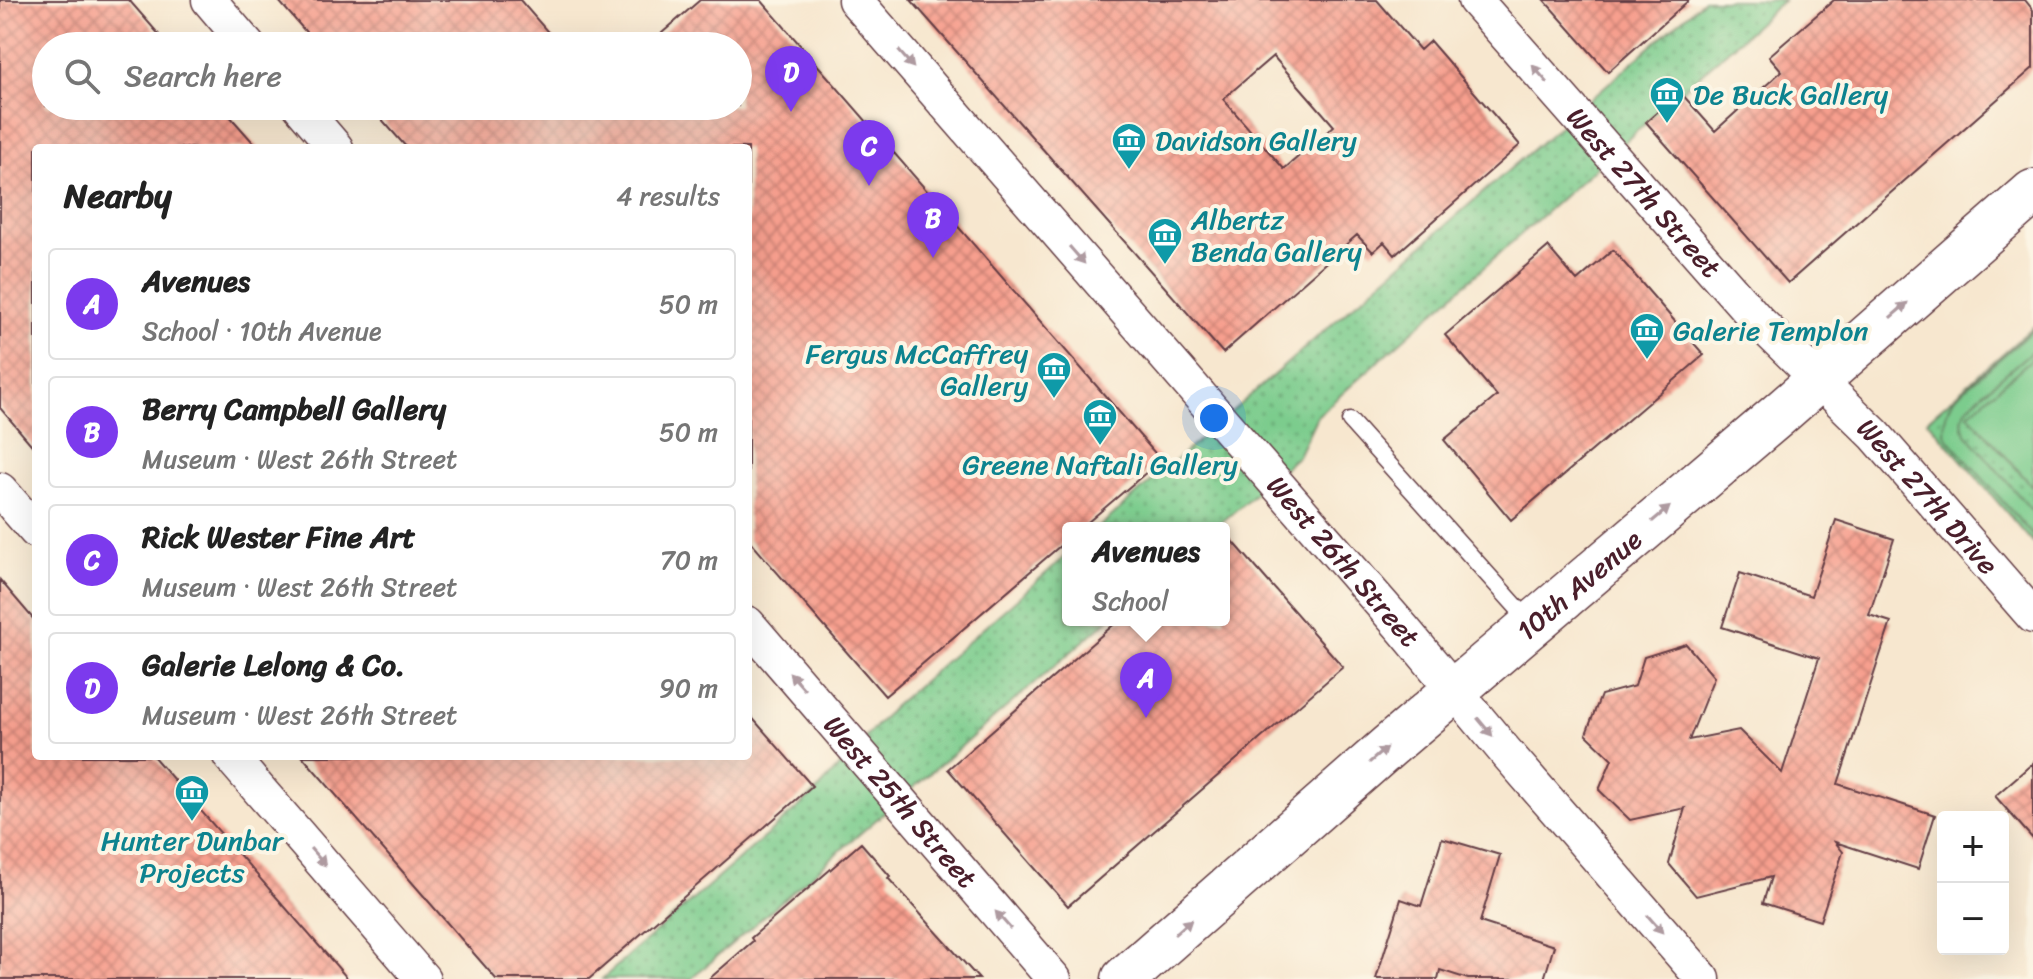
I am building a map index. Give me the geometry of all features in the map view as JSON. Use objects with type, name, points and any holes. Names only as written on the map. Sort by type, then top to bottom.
[{"type":"main road","name":"10th Avenue","points":[[1124,979],[2033,192]]},
{"type":"street","points":[[209,0],[236,32]]},
{"type":"street","name":"West 26th Street","points":[[855,0],[1388,611],[1703,979]]},
{"type":"street","name":"West 27th Street","points":[[1475,0],[1758,321],[1819,379]]},
{"type":"street","points":[[312,120],[333,144]]},
{"type":"street","name":"West 27th Drive","points":[[1819,379],[1875,435],[2033,616]]},
{"type":"street","points":[[0,490],[32,526]]},
{"type":"street","name":"West 25th Street","points":[[752,629],[1054,979]]},
{"type":"street","points":[[233,760],[423,979]]},
{"type":"lane","points":[[1350,421],[1532,623]]},
{"type":"green space","points":[[1704,0],[1784,0],[1317,416],[1298,456],[1222,522],[1105,522]]},
{"type":"green space","points":[[2033,327],[2033,543],[1927,420]]},
{"type":"green space","points":[[2033,330],[2033,350],[1970,404],[1962,423],[1967,435],[2033,512],[2033,536],[1945,433],[1946,414],[1954,398]]},
{"type":"green space","points":[[2033,358],[2033,487],[1968,414]]},
{"type":"green space","points":[[1062,559],[1062,626],[1101,626],[691,979],[602,979],[817,791],[892,708]]},
{"type":"building","points":[[0,0],[129,0],[157,32],[32,32],[32,120],[233,120],[254,144],[32,144],[32,445],[0,408]]},
{"type":"building","points":[[278,0],[520,0],[548,32],[306,32]]},
{"type":"building","points":[[700,0],[761,0],[1161,460],[1088,522],[1062,522],[1062,544],[885,696],[752,544],[752,144],[403,144],[382,120],[752,120],[752,32],[663,32]]},
{"type":"building","points":[[911,0],[1377,0],[1420,50],[1430,41],[1520,145],[1395,255],[1384,242],[1373,252],[1357,235],[1223,353]],"holes":[[[1273,56],[1334,126],[1284,169],[1223,99]]]},
{"type":"building","points":[[1544,0],[1689,0],[1608,72]]},
{"type":"building","points":[[1834,0],[2025,0],[2033,10],[2033,68],[1788,283],[1646,122],[1680,92],[1715,131],[1782,71],[1769,56]]},
{"type":"building","points":[[1548,247],[1577,281],[1613,250],[1704,355],[1511,520],[1444,440],[1497,396],[1445,335]]},
{"type":"building","points":[[1836,520],[1894,539],[1869,615],[1891,622],[1838,784],[1935,815],[1918,869],[1835,842],[1843,852],[1820,921],[1763,903],[1771,877],[1696,896],[1669,864],[1685,808],[1630,820],[1599,790],[1612,759],[1586,734],[1601,695],[1635,686],[1644,657],[1686,644],[1714,677],[1689,740],[1739,730],[1782,773],[1819,658],[1722,627],[1740,573],[1811,596]]},
{"type":"building","points":[[1230,538],[1343,667],[1068,906],[948,769],[1112,626],[1230,626]]},
{"type":"building","points":[[0,580],[32,617],[32,760],[156,760],[348,979],[0,979]]},
{"type":"building","points":[[752,718],[812,786],[589,979],[496,979],[305,760],[752,760]]},
{"type":"building","points":[[2033,763],[2033,839],[2009,811],[1995,796]]},
{"type":"building","points":[[1442,838],[1500,855],[1480,922],[1554,946],[1544,979],[1468,979],[1440,970],[1438,979],[1376,979],[1401,899],[1421,906]]},
{"type":"building","points":[[861,843],[890,876],[888,878],[979,979],[709,979],[753,941],[751,938]]},
{"type":"place","name":"Galerie Lelong & Co.","points":[[791,112]]},
{"type":"place","name":"De Buck Gallery","points":[[1667,125]]},
{"type":"place","name":"Davidson Gallery","points":[[1129,171]]},
{"type":"place","name":"Rick Wester Fine Art","points":[[869,186]]},
{"type":"place","name":"Berry Campbell Gallery","points":[[933,258]]},
{"type":"place","name":"Albertz Benda Gallery","points":[[1165,266]]},
{"type":"place","name":"Galerie Templon","points":[[1647,361]]},
{"type":"place","name":"Fergus McCaffrey Gallery","points":[[1054,400]]},
{"type":"place","name":"Greene Naftali Gallery","points":[[1100,447]]},
{"type":"place","name":"Avenues","points":[[1146,718]]},
{"type":"place","name":"Hunter Dunbar Projects","points":[[192,823]]}]
